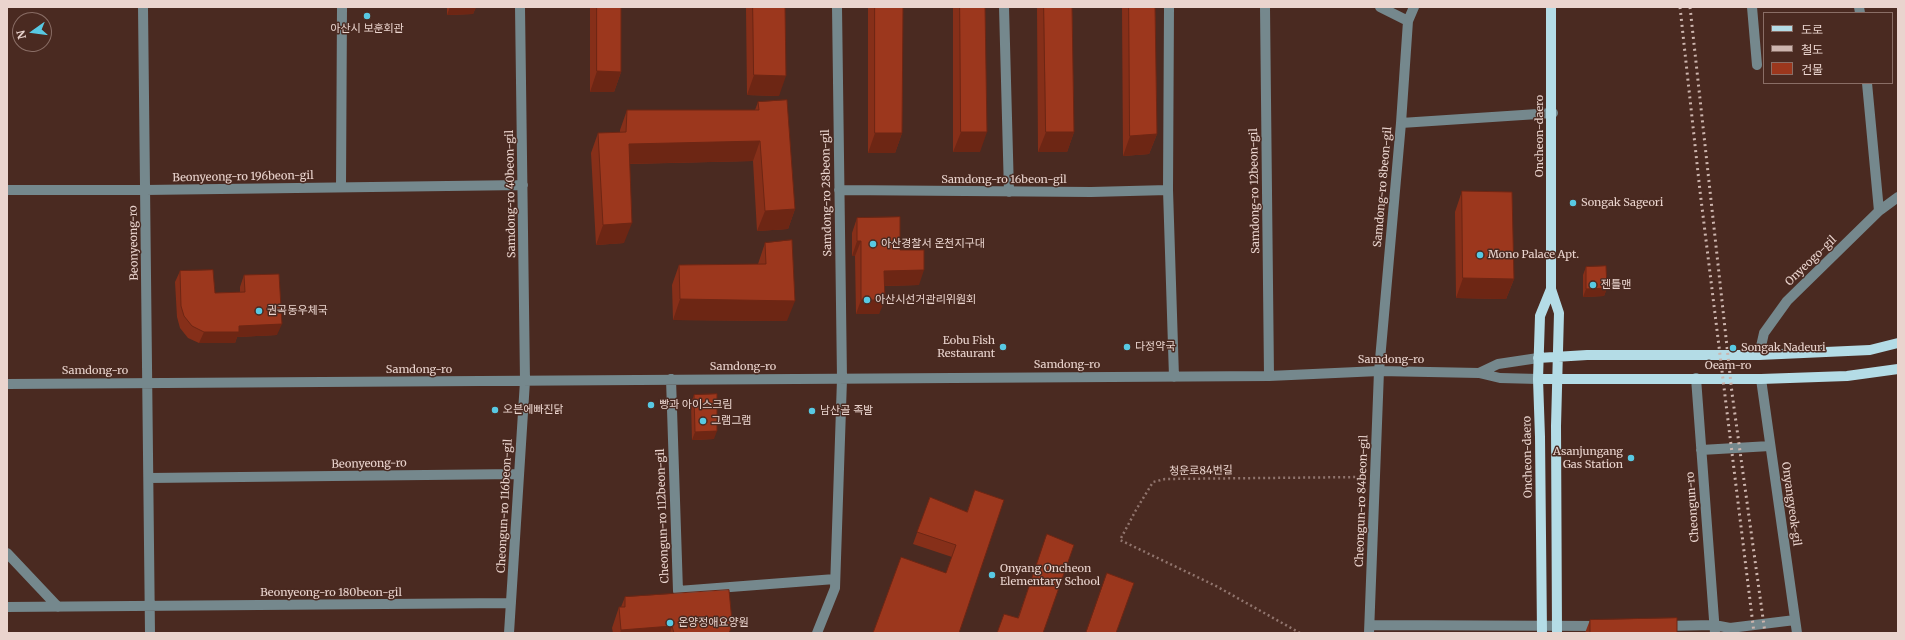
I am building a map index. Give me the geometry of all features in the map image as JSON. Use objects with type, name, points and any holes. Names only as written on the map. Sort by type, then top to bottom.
[{"type":"main road","name":"Oncheon-daero","points":[[1551,7],[1551,289],[1559,313],[1557,357],[1557,630]]},
{"type":"main road","name":"Oncheon-daero","points":[[1542,630],[1538,358],[1540,316],[1551,289]]},
{"type":"main road","name":"Oeam-ro","points":[[1538,358],[1759,354],[1870,350],[1898,343]]},
{"type":"main road","name":"Oeam-ro","points":[[1538,379],[1761,379],[1847,376],[1898,369]]},
{"type":"street","name":"Beonyeong-ro","points":[[143,7],[150,633]]},
{"type":"street","points":[[340,187],[342,7]]},
{"type":"street","name":"Samdong-ro 40beon-gil","points":[[520,7],[525,381]]},
{"type":"street","name":"Samdong-ro 28beon-gil","points":[[837,7],[842,379]]},
{"type":"street","points":[[1004,7],[1009,192]]},
{"type":"street","points":[[1169,7],[1168,190],[1174,377]]},
{"type":"street","name":"Samdong-ro 12beon-gil","points":[[1265,7],[1269,376]]},
{"type":"street","points":[[1380,7],[1408,21]]},
{"type":"street","name":"Samdong-ro 8beon-gil","points":[[1379,371],[1401,123],[1408,21],[1414,7]]},
{"type":"street","points":[[1752,7],[1757,64]]},
{"type":"street","points":[[1867,84],[1879,211]]},
{"type":"street","points":[[1401,123],[1552,113]]},
{"type":"street","name":"Beonyeong-ro 196beon-gil","points":[[7,190],[145,190],[523,185]]},
{"type":"street","name":"Samdong-ro 16beon-gil","points":[[840,190],[1009,192],[1168,190]]},
{"type":"street","name":"Onyeogo-gil","points":[[1759,354],[1764,333],[1787,301],[1879,211],[1898,197]]},
{"type":"street","name":"Samdong-ro","points":[[1480,373],[1498,364],[1538,358]]},
{"type":"street","name":"Samdong-ro","points":[[7,384],[1174,377],[1269,376],[1379,371],[1480,373],[1500,378],[1538,379]]},
{"type":"street","name":"Cheongun-ro 84beon-gil","points":[[1369,629],[1379,371]]},
{"type":"street","name":"Cheongun-ro","points":[[1696,378],[1715,629]]},
{"type":"street","name":"Cheongun-ro 112beon-gil","points":[[671,379],[678,591],[835,579]]},
{"type":"street","points":[[817,633],[835,588],[842,379]]},
{"type":"street","name":"Onyangyeok-gil","points":[[1761,379],[1797,633]]},
{"type":"street","name":"Cheongun-ro 116beon-gil","points":[[509,633],[525,381]]},
{"type":"street","points":[[1701,450],[1770,446]]},
{"type":"street","name":"Beonyeong-ro","points":[[148,478],[518,474]]},
{"type":"street","points":[[7,553],[58,607]]},
{"type":"street","name":"Beonyeong-ro 180beon-gil","points":[[7,607],[511,603]]},
{"type":"street","points":[[1652,626],[1715,629],[1795,620]]},
{"type":"street","points":[[1369,629],[1557,630],[1614,626]]},
{"type":"path","name":"청운로84번길","points":[[1300,633],[1216,586],[1120,540],[1153,482],[1375,477]]},
{"type":"building","points":[[597,7],[621,7],[621,72],[597,71]]},
{"type":"building","points":[[753,7],[785,7],[786,76],[754,75]]},
{"type":"building","points":[[875,7],[903,7],[902,133],[875,133]]},
{"type":"building","points":[[960,7],[985,7],[987,132],[961,132]]},
{"type":"building","points":[[1044,7],[1072,7],[1074,132],[1046,132]]},
{"type":"building","points":[[1129,7],[1155,7],[1157,134],[1130,136]]},
{"type":"building","points":[[787,100],[795,209],[765,211],[760,141],[629,144],[632,223],[603,225],[598,133],[626,132],[627,110],[759,110],[758,102]]},
{"type":"building","name":"Mono Palace Apt.","points":[[1462,191],[1512,192],[1514,279],[1463,278]]},
{"type":"building","points":[[900,217],[900,250],[924,250],[924,270],[884,271],[885,300],[861,300],[861,241],[857,241],[857,218]]},
{"type":"building","points":[[792,240],[795,301],[680,299],[679,265],[766,264],[765,243]]},
{"type":"building","points":[[1606,266],[1607,288],[1586,289],[1586,267]]},
{"type":"building","points":[[213,270],[215,293],[245,292],[244,275],[279,274],[282,324],[239,326],[239,332],[204,332],[192,326],[184,316],[181,306],[180,271]]},
{"type":"building","name":"그램그램","points":[[717,394],[717,431],[695,432],[694,395]]},
{"type":"building","points":[[975,490],[1004,500],[959,633],[873,633],[901,557],[946,573],[956,545],[917,532],[930,497],[967,512]]},
{"type":"building","points":[[1047,534],[1074,545],[1043,633],[997,633],[1004,614],[1018,618]]},
{"type":"building","points":[[1107,573],[1134,583],[1116,633],[1086,633]]},
{"type":"building","points":[[729,590],[732,621],[730,631],[728,633],[674,633],[672,626],[621,630],[619,607],[625,607],[625,597]]},
{"type":"building","points":[[1677,618],[1677,633],[1590,633],[1590,620]]},
{"type":"railway","points":[[1680,7],[1700,191],[1754,633]]},
{"type":"railway","points":[[1690,7],[1732,393],[1765,633]]},
{"type":"place","name":"아산시 보훈회관","points":[[367,16]]},
{"type":"place","name":"Songak Sageori","points":[[1573,203]]},
{"type":"place","name":"아산경찰서 온천지구대","points":[[873,244]]},
{"type":"place","name":"Mono Palace Apt.","points":[[1480,255]]},
{"type":"place","name":"젠틀맨","points":[[1593,285]]},
{"type":"place","name":"아산시선거관리위원회","points":[[867,300]]},
{"type":"place","name":"권곡동우체국","points":[[259,311]]},
{"type":"place","name":"Eobu Fish Restaurant","points":[[1003,347]]},
{"type":"place","name":"다정약국","points":[[1127,347]]},
{"type":"place","name":"Songak Nadeuri","points":[[1733,348]]},
{"type":"place","name":"빵과 아이스크림","points":[[651,405]]},
{"type":"place","name":"오븐에빠진닭","points":[[495,410]]},
{"type":"place","name":"남산골 족발","points":[[812,411]]},
{"type":"place","name":"그램그램","points":[[703,421]]},
{"type":"place","name":"Asanjungang Gas Station","points":[[1631,458]]},
{"type":"place","name":"Onyang Oncheon Elementary School","points":[[992,575]]},
{"type":"place","name":"온양정애요양원","points":[[670,623]]}]
